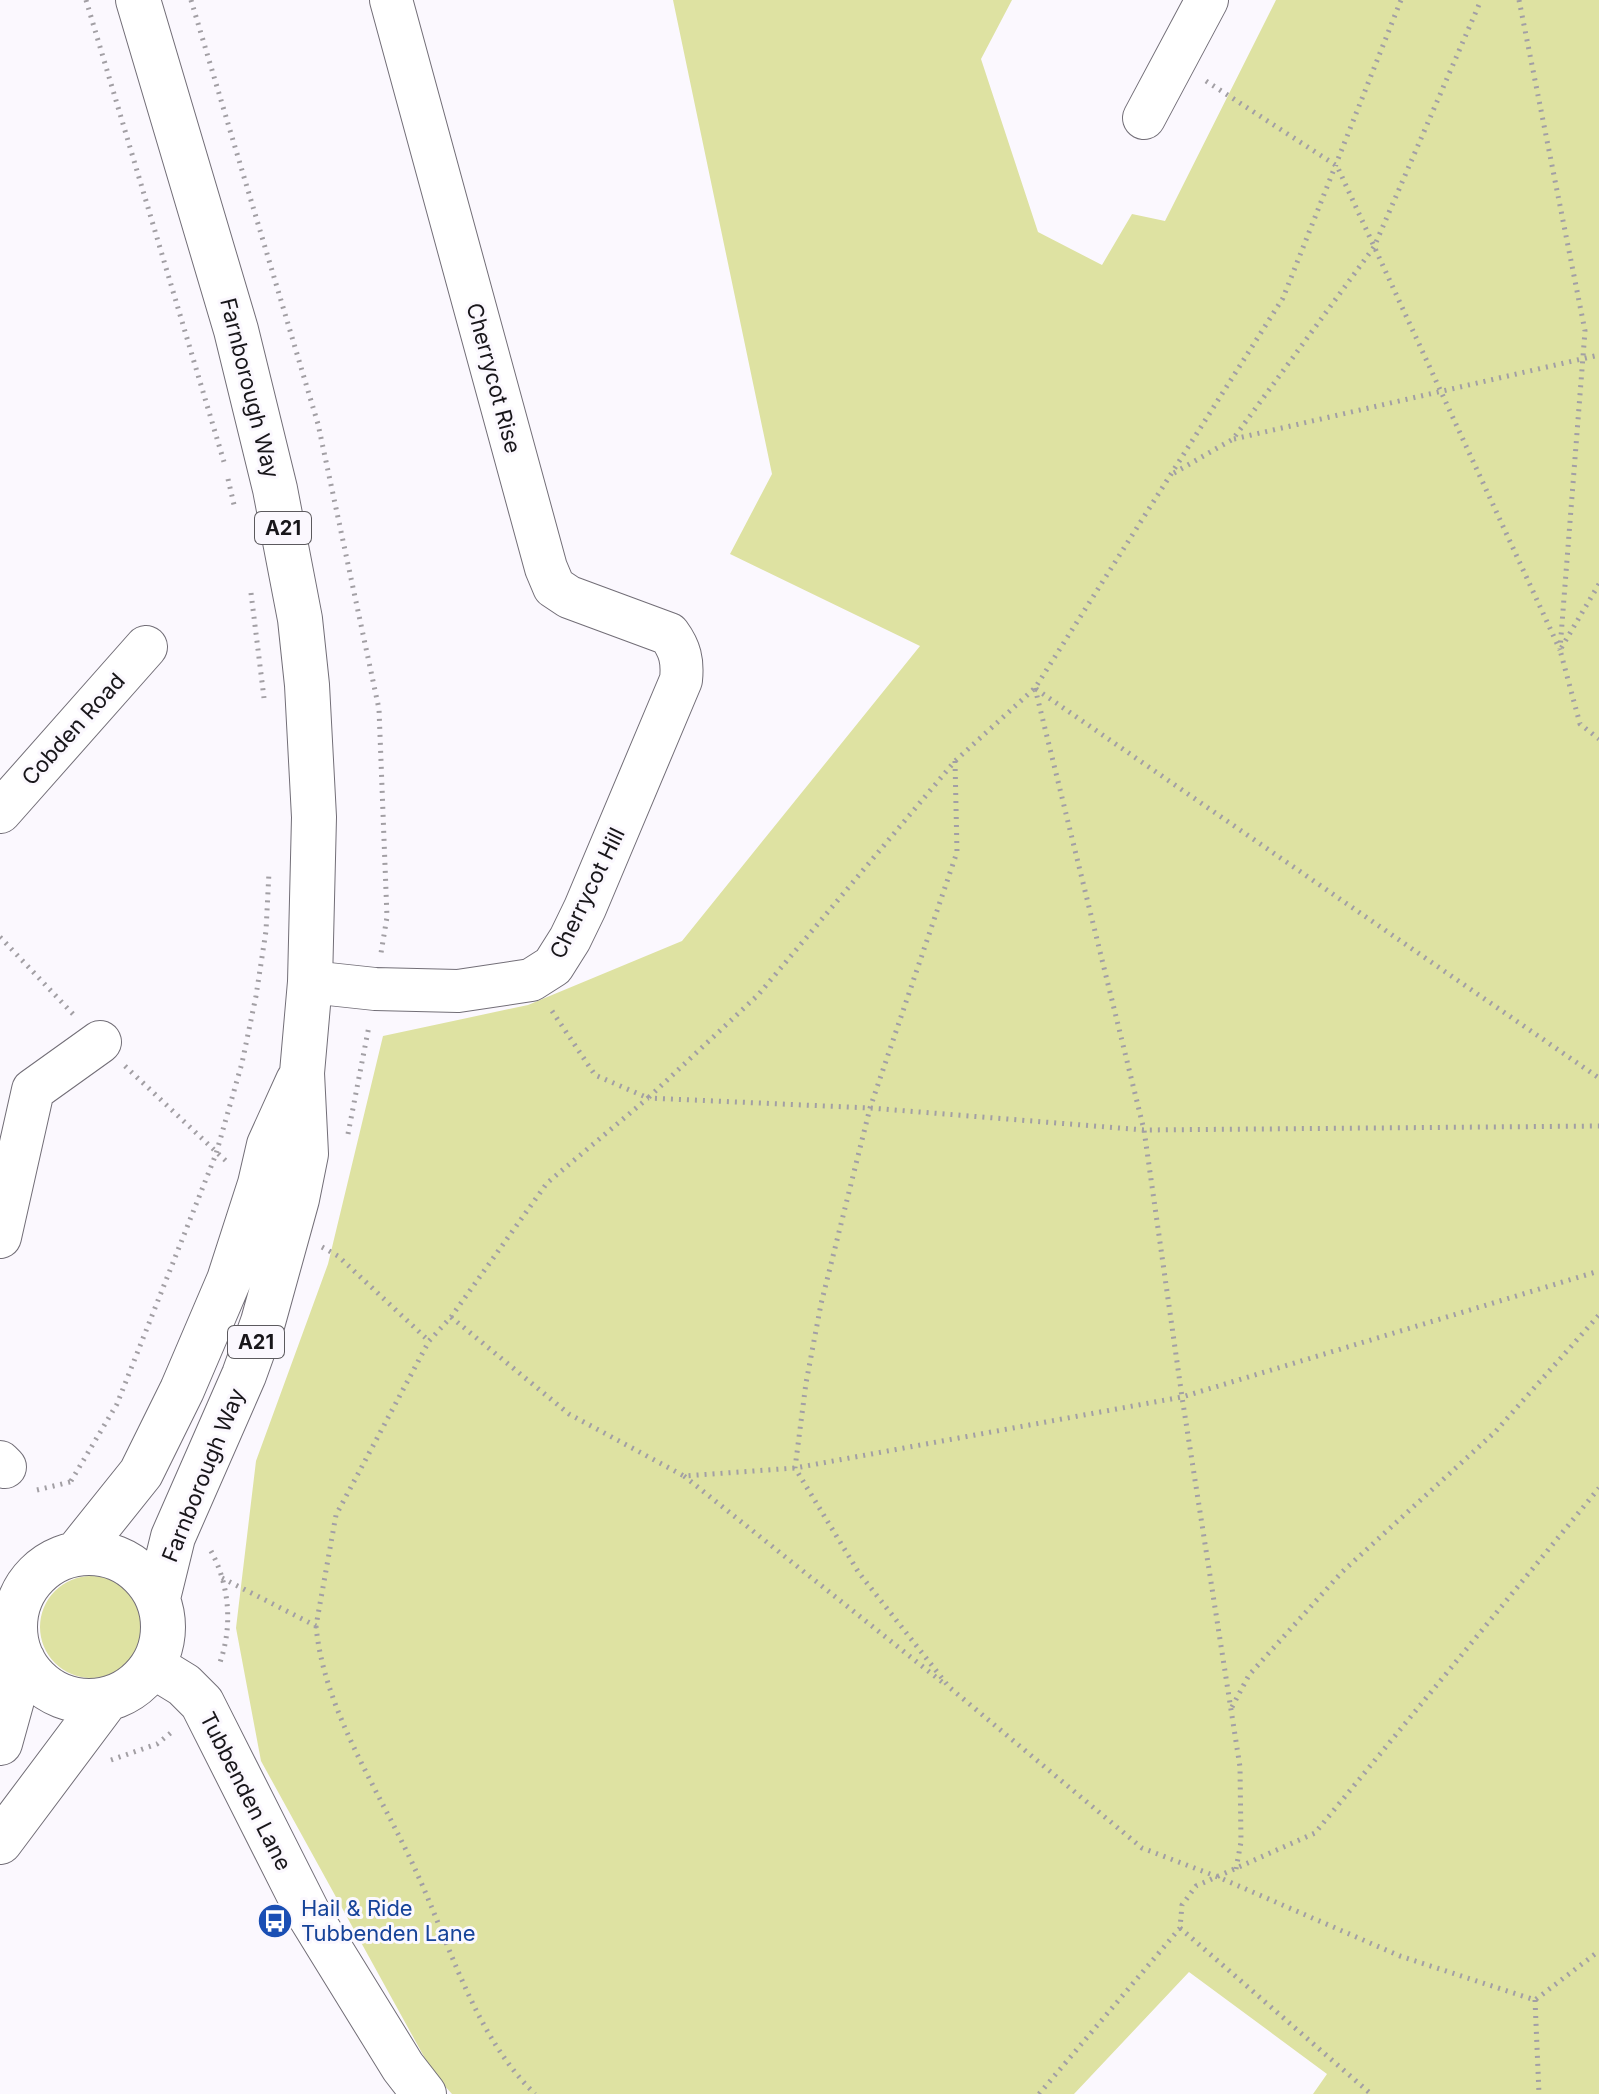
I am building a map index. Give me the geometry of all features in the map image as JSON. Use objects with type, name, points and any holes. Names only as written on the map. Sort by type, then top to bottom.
[{"type":"main road","name":"Farnborough Way","points":[[138,0],[240,345],[275,489],[300,619],[313,756],[310,982],[302,1073],[306,1154],[281,1266],[244,1375],[173,1537],[158,1598]]},
{"type":"main road","name":"Farnborough Way","points":[[77,1553],[131,1487],[156,1444],[229,1280],[260,1184],[269,1145],[302,1073]]},
{"type":"main road","points":[[100,1552],[125,1560],[145,1576],[158,1598],[164,1623],[161,1649],[153,1666],[131,1689],[107,1699],[82,1701],[57,1694],[36,1679],[23,1660],[16,1638],[16,1615],[23,1593],[36,1574],[55,1560],[77,1553],[100,1552]]},
{"type":"main road","points":[[0,1743],[23,1660]]},
{"type":"main road","name":"Tubbenden Lane","points":[[153,1666],[184,1685],[202,1703],[308,1913],[403,2067],[424,2094]]},
{"type":"main road","points":[[0,1842],[107,1699]]},
{"type":"street","name":"Cherrycot Rise","points":[[391,0],[550,578],[554,587],[569,597],[669,634],[679,648],[683,666],[681,680]]},
{"type":"street","points":[[1144,118],[1207,0]]},
{"type":"street","name":"Cobden Road","points":[[0,812],[146,647]]},
{"type":"street","name":"Cherrycot Hill","points":[[310,982],[375,989],[458,991],[531,980],[553,966],[570,939],[681,680]]},
{"type":"street","points":[[0,1237],[33,1090],[100,1042]]},
{"type":"path","points":[[86,0],[224,463]]},
{"type":"path","points":[[535,2094],[513,2072],[477,2010],[415,1867],[336,1705],[319,1655],[316,1626],[336,1515],[429,1341],[451,1317],[547,1183],[648,1098],[758,995],[955,761],[1035,688],[1283,298],[1401,0]]},
{"type":"path","points":[[1233,439],[1374,247],[1481,0]]},
{"type":"path","points":[[1519,0],[1585,331],[1560,650]]},
{"type":"path","points":[[1175,60],[1337,166],[1560,650],[1580,724],[1599,739]]},
{"type":"path","points":[[1171,475],[1233,439],[1599,355]]},
{"type":"path","points":[[228,478],[238,524]]},
{"type":"path","points":[[249,584],[265,707]]},
{"type":"path","points":[[1560,650],[1599,584]]},
{"type":"path","points":[[1035,688],[1599,1078]]},
{"type":"path","points":[[1035,688],[1144,1130],[1240,1767],[1241,1842],[1236,1869]]},
{"type":"path","points":[[949,1687],[859,1573],[795,1468],[806,1383],[821,1304],[870,1108],[957,852],[955,761]]},
{"type":"path","points":[[71,1481],[117,1404],[216,1154],[242,1063],[256,996],[266,931],[270,857]]},
{"type":"path","points":[[0,937],[100,1042],[216,1154],[260,1184]]},
{"type":"path","points":[[531,980],[595,1075],[648,1098],[870,1108],[1144,1130],[1599,1126]]},
{"type":"path","points":[[321,1247],[338,1256],[429,1341]]},
{"type":"path","points":[[684,1476],[795,1468],[1182,1397],[1599,1271]]},
{"type":"path","points":[[1232,1707],[1257,1666],[1342,1572],[1495,1432],[1599,1315]]},
{"type":"path","points":[[451,1317],[569,1414],[684,1476],[949,1687],[1142,1848],[1218,1877],[1400,1956],[1535,2000]]},
{"type":"path","points":[[1039,2094],[1180,1928],[1182,1905],[1196,1886],[1315,1833],[1599,1488]]},
{"type":"path","points":[[222,1578],[316,1626]]},
{"type":"path","points":[[1180,1928],[1371,2094]]},
{"type":"path","points":[[1535,2000],[1599,1951]]},
{"type":"path","points":[[1535,2000],[1539,2094]]},
{"type":"green space","points":[[673,0],[1012,0],[981,59],[1038,232],[1102,265],[1132,214],[1165,221],[1276,0],[1599,0],[1599,2094],[1313,2094],[1327,2074],[1189,1972],[1074,2094],[452,2094],[433,2073],[261,1761],[236,1628],[256,1461],[328,1264],[383,1036],[528,1005],[682,941],[920,646],[730,554],[772,474]]},
{"type":"green space","points":[[91,1576],[111,1580],[127,1591],[138,1607],[142,1627],[138,1647],[127,1663],[111,1674],[91,1678],[71,1674],[55,1663],[44,1647],[40,1627],[44,1607],[55,1591],[71,1580]]},
{"type":"place","name":"Hail & Ride Tubbenden Lane","points":[[275,1921]]}]
